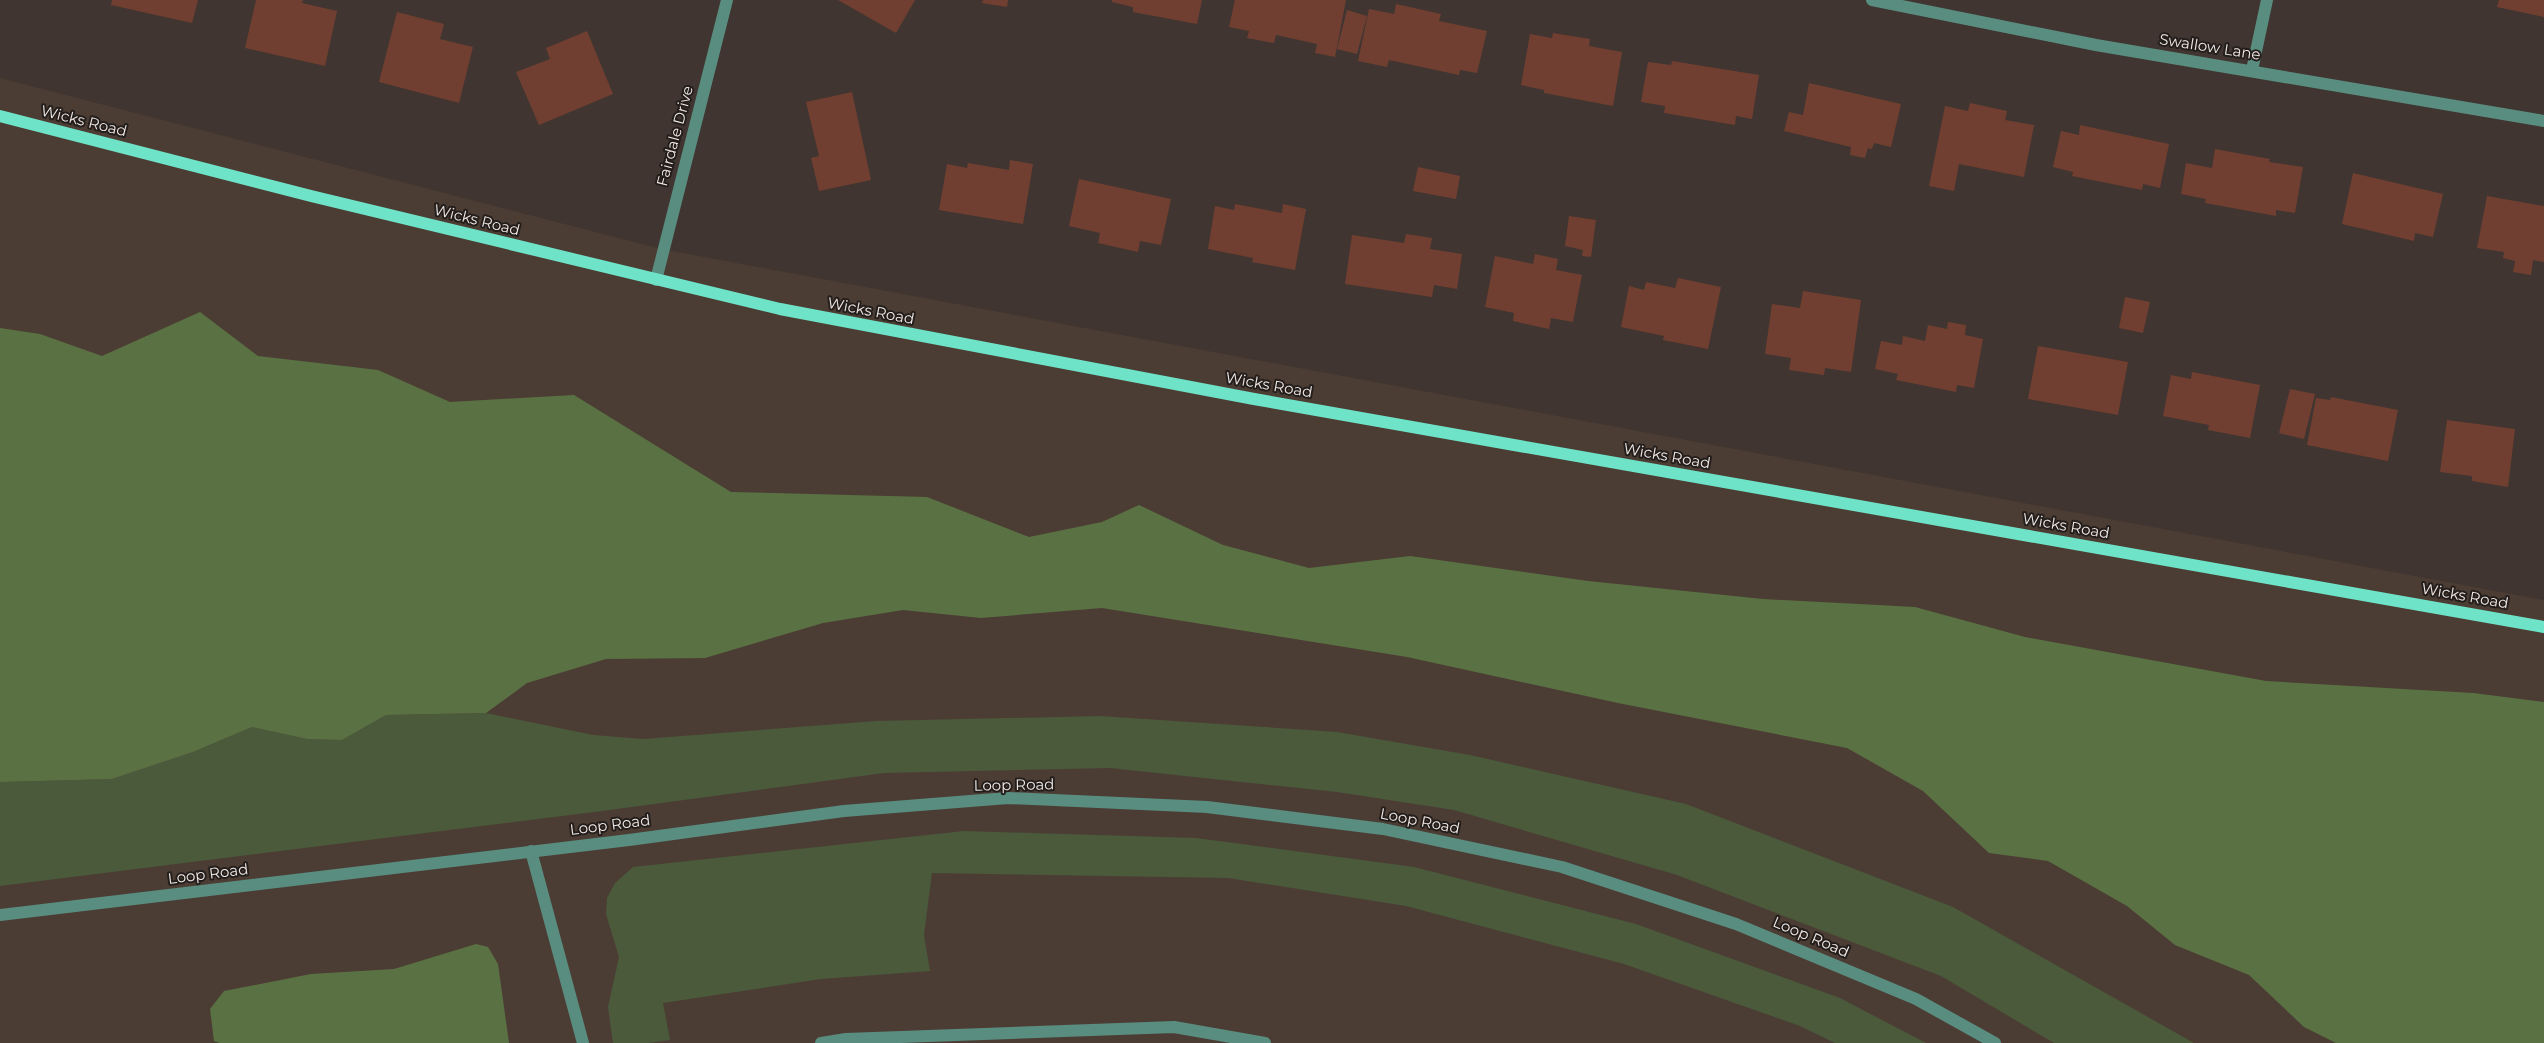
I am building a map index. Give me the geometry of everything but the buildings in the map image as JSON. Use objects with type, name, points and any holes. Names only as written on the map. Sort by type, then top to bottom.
[{"type":"main road","name":"Wicks Road","points":[[0,116],[656,280],[790,311],[1078,367],[2544,627]]},
{"type":"street","name":"Fairdale Drive","points":[[656,280],[727,0]]},
{"type":"street","name":"Swallow Lane","points":[[1872,0],[2096,45],[2544,121]]},
{"type":"street","points":[[2252,70],[2267,0]]},
{"type":"street","name":"Loop Road","points":[[0,915],[844,811],[1008,798],[1207,807],[1383,830],[1562,867],[1736,924],[1916,999],[1995,1043]]},
{"type":"street","points":[[531,851],[583,1043]]},
{"type":"street","points":[[821,1043],[846,1039],[1174,1026],[1265,1043]]},
{"type":"shaded area","points":[[0,78],[661,249],[2544,600],[2544,1043],[0,1043]]},
{"type":"green space","points":[[200,312],[258,356],[378,370],[450,402],[574,395],[731,492],[927,497],[1029,537],[1102,522],[1139,505],[1223,545],[1309,568],[1410,556],[1588,581],[1763,599],[1915,607],[2025,637],[2266,681],[2473,693],[2544,702],[2544,1043],[2336,1043],[2304,1027],[2249,975],[2175,945],[2127,906],[2048,861],[1989,853],[1923,791],[1847,748],[1618,703],[1407,657],[1102,608],[981,618],[903,610],[823,623],[705,658],[606,659],[527,683],[486,713],[386,715],[342,740],[307,739],[252,727],[193,752],[112,779],[0,782],[0,328],[40,334],[102,356]]},
{"type":"green space","points":[[486,713],[593,735],[643,739],[876,721],[1100,716],[1337,732],[1470,755],[1686,804],[1953,907],[2194,1043],[2054,1043],[1941,976],[1677,875],[1454,810],[1337,792],[1110,768],[884,773],[602,811],[0,886],[0,782],[112,779],[193,752],[252,727],[307,739],[342,740],[386,715]]},
{"type":"green space","points":[[964,831],[1196,838],[1414,867],[1636,924],[1840,998],[1926,1043],[1835,1043],[1800,1026],[1624,964],[1406,906],[1228,878],[932,873],[924,935],[930,971],[821,979],[663,1003],[670,1040],[648,1043],[613,1043],[608,1007],[619,957],[606,914],[607,898],[615,883],[633,867]]},
{"type":"green space","points":[[476,944],[488,947],[498,964],[509,1043],[220,1043],[214,1041],[210,1009],[224,991],[311,974],[394,969]]}]
